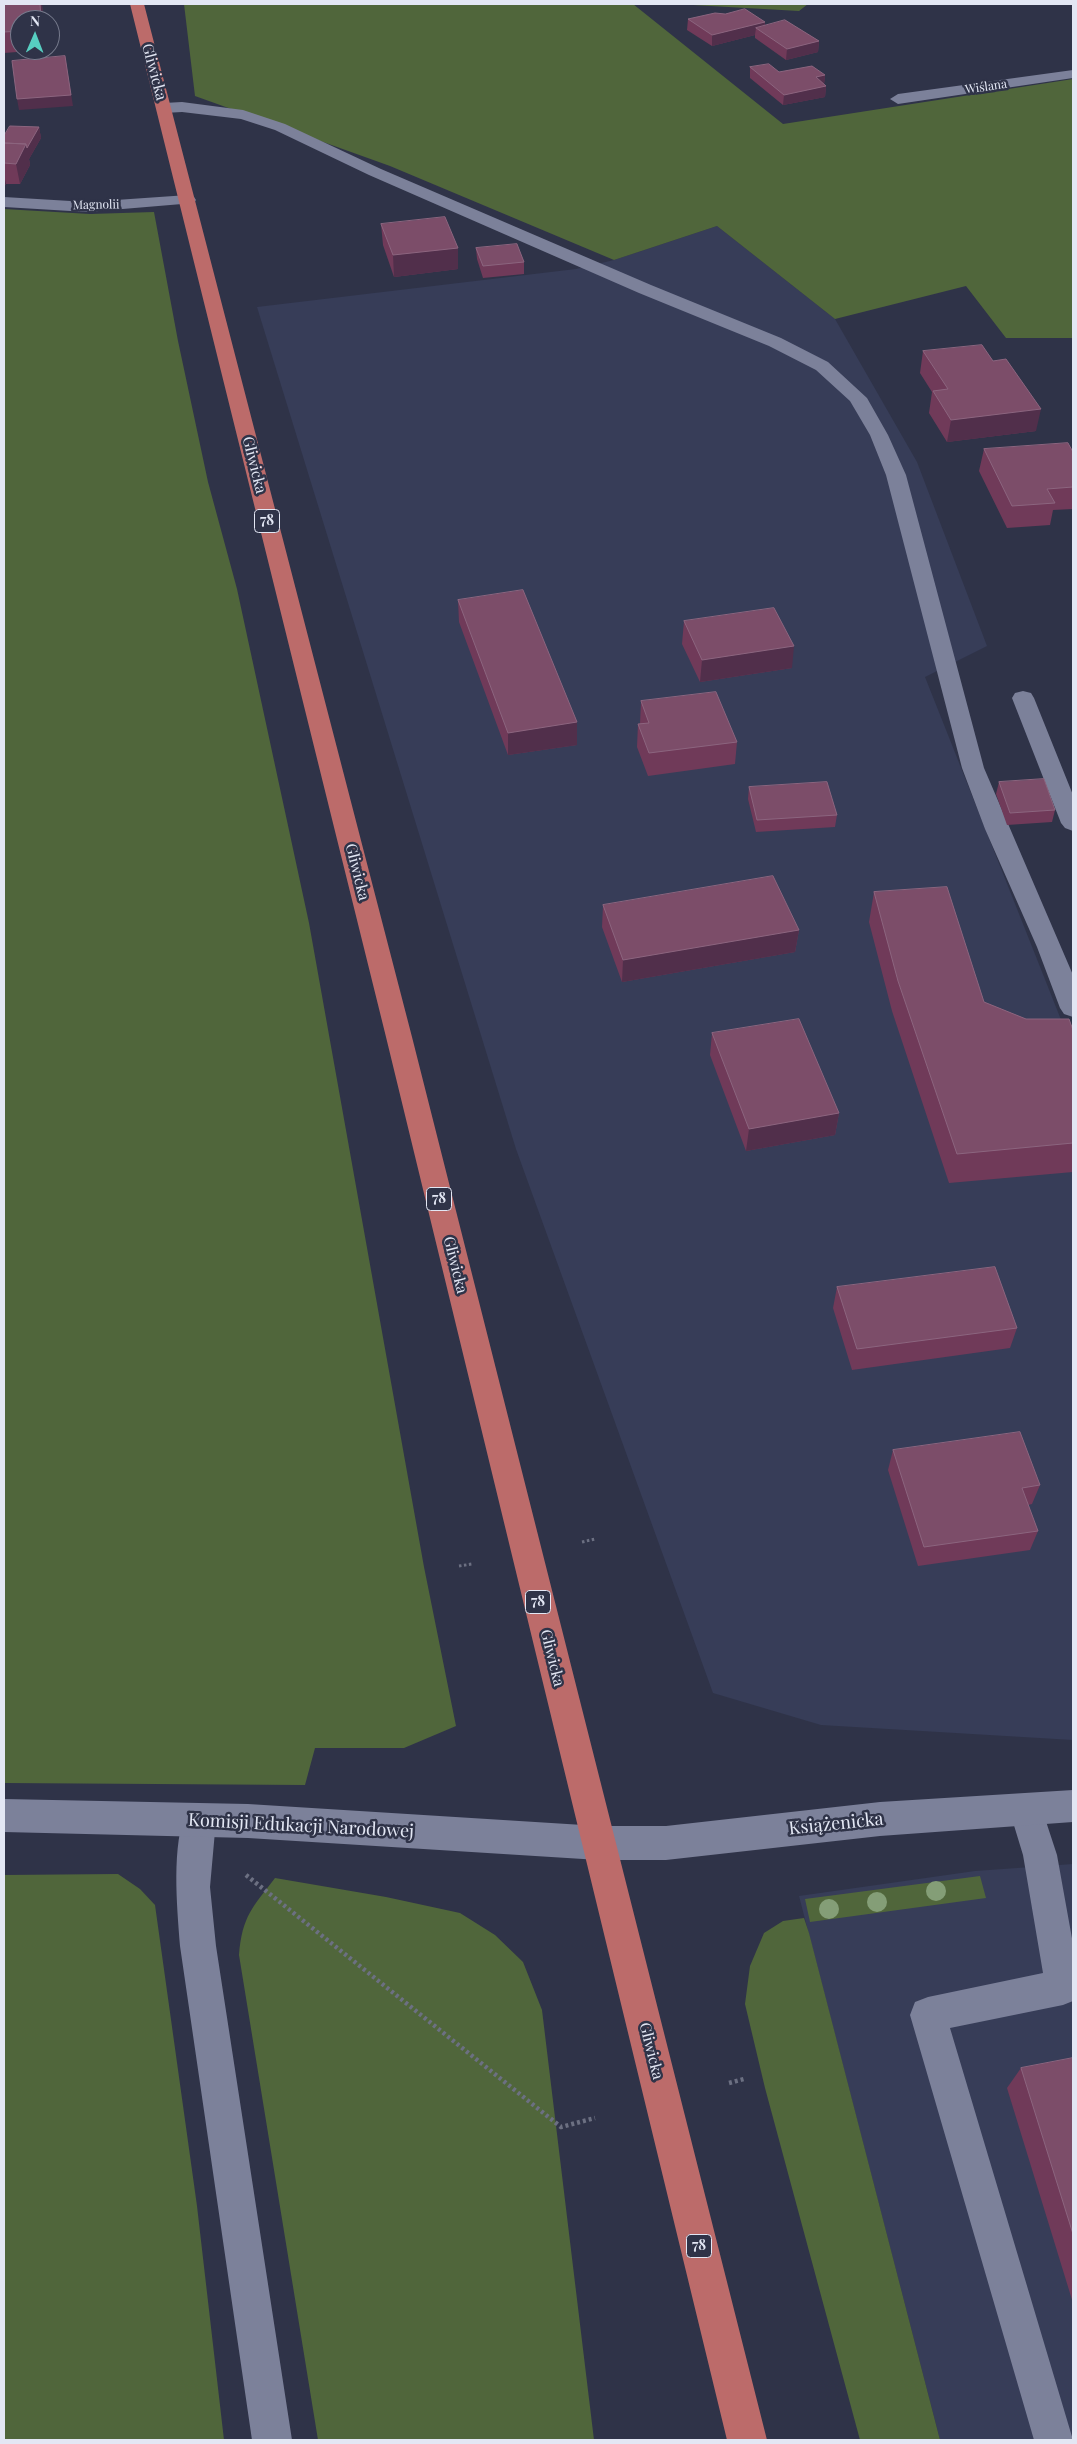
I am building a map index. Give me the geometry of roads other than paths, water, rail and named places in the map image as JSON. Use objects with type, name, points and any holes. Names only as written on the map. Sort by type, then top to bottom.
[{"type":"main road","name":"Gliwicka","points":[[136,4],[188,200],[399,1037],[747,2440]]},
{"type":"street","name":"Wiślana","points":[[898,99],[1073,74]]},
{"type":"street","points":[[164,108],[182,107],[243,115],[280,128],[375,172],[645,289],[775,342],[822,366],[858,398],[879,435],[902,493],[973,768],[1006,853],[1061,972],[1073,1008]]},
{"type":"street","name":"Magnolii","points":[[4,202],[87,207],[188,200]]},
{"type":"street","points":[[1023,698],[1073,823]]},
{"type":"street","name":"Książenicka","points":[[599,1843],[666,1843],[880,1819],[1073,1806]]},
{"type":"street","points":[[1026,1809],[1040,1855],[1063,1987],[928,2015],[1054,2440]]},
{"type":"street","name":"Komisji Edukacji Narodowej","points":[[4,1816],[287,1823],[599,1843]]},
{"type":"street","points":[[199,1820],[193,1887],[198,1946],[272,2440]]}]
